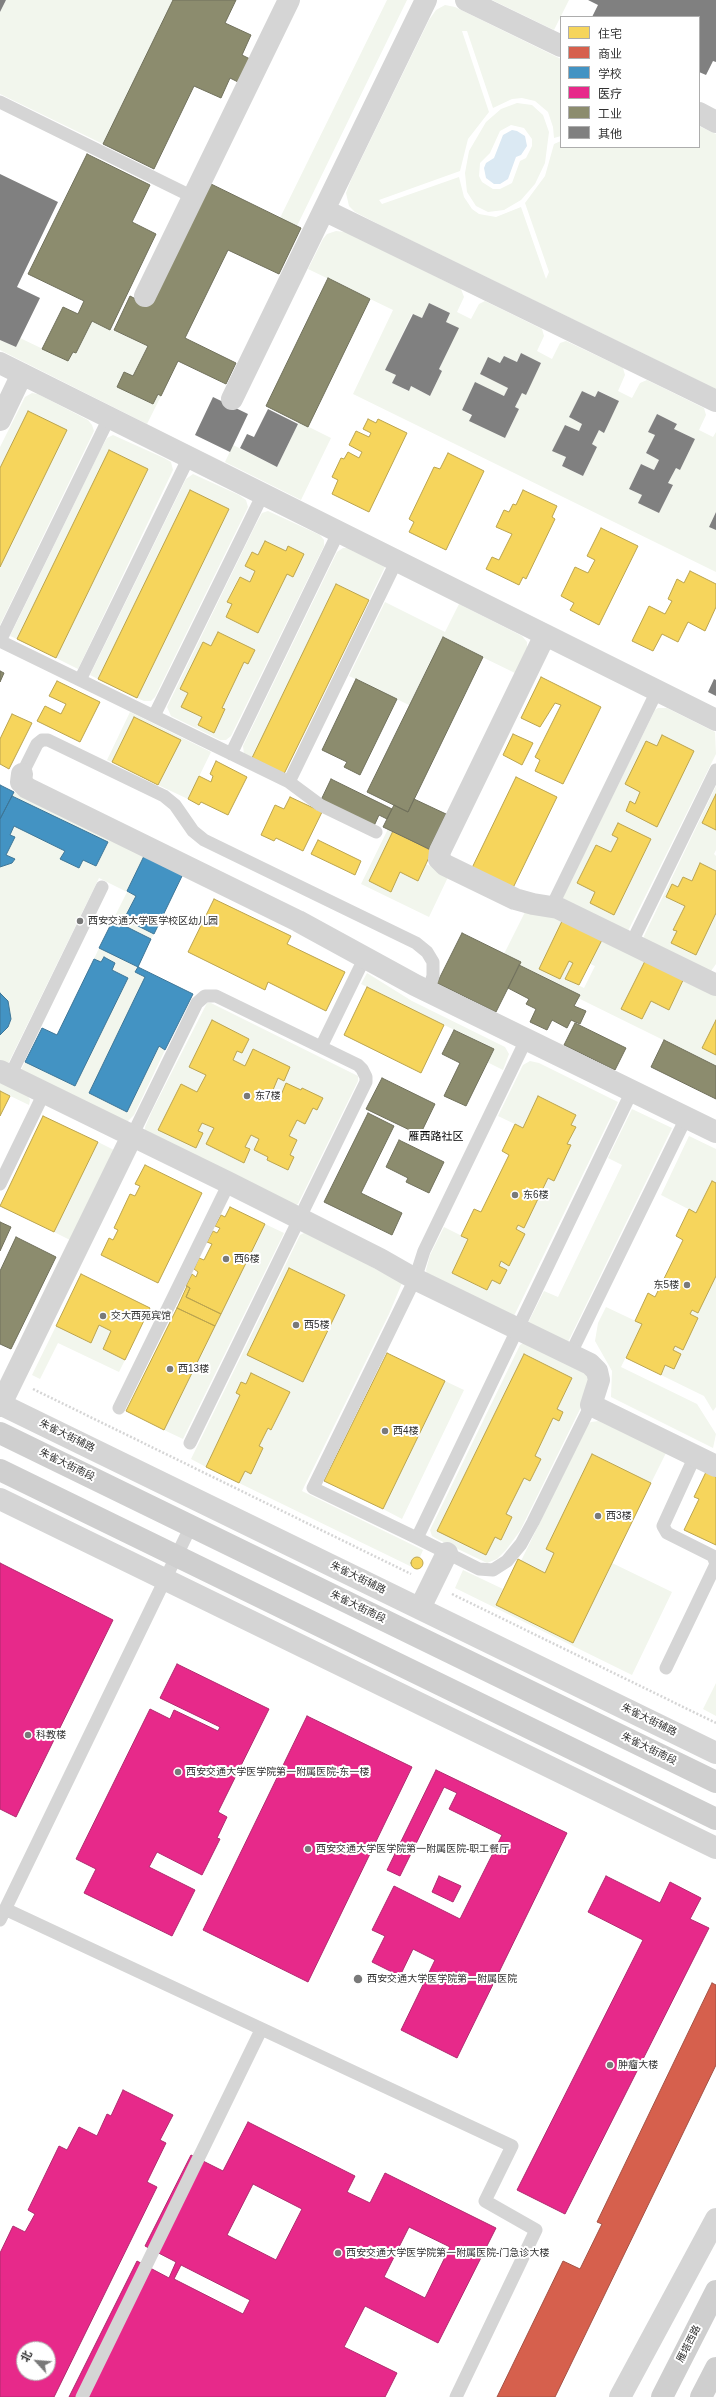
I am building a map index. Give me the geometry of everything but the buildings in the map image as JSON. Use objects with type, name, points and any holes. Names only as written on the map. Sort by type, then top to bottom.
[{"type":"main road","name":"朱雀大街南段","points":[[0,1433],[716,1782]]},
{"type":"main road","points":[[0,1470],[716,1819]]},
{"type":"main road","name":"雁塔西路","points":[[662,2397],[716,2291]]},
{"type":"main road","points":[[701,2397],[716,2368]]},
{"type":"street","points":[[145,296],[289,0]]},
{"type":"street","points":[[232,399],[426,0]]},
{"type":"street","points":[[466,0],[560,46]]},
{"type":"street","points":[[700,114],[716,122]]},
{"type":"street","points":[[324,210],[716,401]]},
{"type":"street","points":[[0,363],[716,720]]},
{"type":"street","points":[[0,420],[22,374]]},
{"type":"street","points":[[545,635],[439,855],[445,865],[514,899],[527,903],[552,906],[715,983]]},
{"type":"street","points":[[22,774],[22,782],[27,788],[298,921],[428,992],[716,1132]]},
{"type":"street","points":[[5,1074],[229,1183],[299,1220],[380,1259],[415,1279],[590,1364],[597,1371],[599,1380],[591,1405],[716,1466]]},
{"type":"street","points":[[0,1405],[132,1136]]},
{"type":"street","name":"朱雀大街辅路","points":[[0,1405],[716,1753]]},
{"type":"street","points":[[0,1499],[716,1848]]},
{"type":"street","points":[[420,1608],[447,1553]]},
{"type":"street","points":[[620,2397],[716,2219]]},
{"type":"lane","points":[[0,102],[193,197]]},
{"type":"lane","points":[[109,418],[0,641],[289,782],[320,805],[376,832]]},
{"type":"lane","points":[[80,680],[188,457]]},
{"type":"lane","points":[[154,716],[263,494]]},
{"type":"lane","points":[[231,754],[339,531]]},
{"type":"lane","points":[[289,782],[397,560]]},
{"type":"lane","points":[[552,906],[657,691]]},
{"type":"lane","points":[[22,774],[37,744],[42,740],[48,740],[164,796],[175,805],[193,831],[204,840],[416,943],[428,952],[433,962],[433,976],[428,992]]},
{"type":"lane","points":[[631,944],[716,770]]},
{"type":"lane","points":[[5,1074],[102,886]]},
{"type":"lane","points":[[321,1047],[365,957]]},
{"type":"lane","points":[[132,1136],[197,1003],[205,996],[216,996],[321,1047],[360,1067],[365,1074],[366,1082],[190,1443]]},
{"type":"lane","points":[[526,1040],[424,1251],[415,1279],[313,1488],[479,1569],[493,1570],[507,1561],[521,1544],[534,1522],[591,1405]]},
{"type":"lane","points":[[417,1538],[519,1330],[526,1309],[632,1091]]},
{"type":"lane","points":[[0,1184],[44,1093]]},
{"type":"lane","points":[[570,1355],[686,1118]]},
{"type":"lane","points":[[119,1408],[229,1183]]},
{"type":"lane","points":[[666,1668],[716,1564],[713,1556],[667,1533],[662,1526],[695,1456]]},
{"type":"lane","points":[[191,1526],[3,1914],[261,2030],[512,2146],[485,2201],[536,2230],[456,2397]]},
{"type":"lane","points":[[82,2397],[261,2030]]},
{"type":"path","points":[[13,1379],[716,1723]]},
{"type":"shaded area","points":[[6,0],[173,0],[103,144],[0,94],[0,12]]},
{"type":"shaded area","points":[[387,0],[407,0],[297,226],[280,218]]},
{"type":"shaded area","points":[[492,0],[569,0],[554,30]]},
{"type":"shaded area","points":[[445,5],[455,7],[560,59],[560,136],[554,138],[553,127],[548,112],[535,101],[522,98],[512,99],[493,108],[467,31],[462,31],[489,112],[468,139],[460,171],[379,200],[382,204],[459,177],[464,197],[472,209],[479,214],[496,217],[521,207],[546,279],[549,272],[525,203],[545,176],[554,144],[560,141],[560,148],[700,148],[700,126],[716,134],[716,389],[388,229],[355,212],[349,206],[346,193],[351,180],[429,20],[436,10]]},
{"type":"shaded area","points":[[517,103],[532,105],[543,115],[549,132],[545,163],[535,184],[521,200],[504,210],[488,212],[476,206],[467,192],[465,173],[469,151],[486,122],[501,109]],"holes":[[[511,125],[524,128],[532,139],[532,146],[526,158],[520,161],[512,183],[500,189],[493,189],[482,182],[479,176],[480,163],[490,153],[500,131]]]},
{"type":"shaded area","points":[[512,130],[525,136],[527,146],[521,155],[516,157],[508,179],[500,184],[494,184],[486,178],[484,168],[486,163],[494,158],[503,135]]},
{"type":"shaded area","points":[[336,231],[345,232],[461,289],[464,297],[457,312],[471,319],[479,304],[485,301],[542,329],[544,336],[537,351],[552,359],[560,343],[566,341],[623,368],[625,375],[618,391],[632,398],[640,383],[647,380],[704,408],[706,415],[699,430],[713,437],[716,432],[716,512],[709,527],[716,530],[716,572],[353,394],[393,310],[308,269],[327,234]],"holes":[[[429,303],[450,313],[446,322],[458,328],[439,369],[442,371],[430,396],[411,386],[408,391],[392,383],[396,375],[385,370],[412,314],[422,318]],[[521,353],[541,363],[526,394],[522,393],[515,407],[519,409],[505,438],[462,410],[475,383],[504,396],[508,388],[480,374],[488,358],[500,363],[504,356],[517,362]],[[582,391],[595,397],[599,391],[619,401],[604,432],[599,430],[592,444],[597,447],[583,476],[562,466],[566,457],[553,451],[565,425],[579,431],[582,424],[569,417]],[[657,414],[677,424],[674,429],[695,439],[680,470],[676,468],[668,483],[673,486],[659,513],[639,503],[642,495],[629,489],[641,464],[654,470],[659,460],[646,453],[655,435],[648,432]]]},
{"type":"shaded area","points":[[92,321],[148,346],[133,376],[124,372],[117,387],[152,404],[158,394],[161,396],[147,424],[0,350],[0,340],[16,347],[20,338],[68,361],[73,352],[76,353]]},
{"type":"shaded area","points":[[32,393],[38,394],[88,420],[94,431],[0,625],[0,567],[67,430],[28,411],[0,468],[0,447],[25,397]]},
{"type":"shaded area","points":[[299,422],[331,438],[301,500],[225,462],[233,445],[277,467]]},
{"type":"shaded area","points":[[113,435],[171,462],[173,470],[78,669],[56,658],[148,469],[109,450],[17,639],[10,636],[99,453],[107,438]]},
{"type":"shaded area","points":[[193,474],[239,495],[246,500],[248,507],[155,697],[151,701],[144,701],[137,698],[229,509],[190,490],[98,679],[90,675],[186,479]]},
{"type":"shaded area","points":[[268,511],[320,535],[324,540],[324,546],[231,736],[226,740],[220,740],[171,716],[167,707],[262,513]],"holes":[[[286,551],[304,554],[293,577],[287,574],[258,632],[226,617],[232,604],[227,601],[239,577],[250,582],[255,571],[245,566],[251,552],[258,555]],[[218,632],[255,650],[248,664],[244,662],[222,708],[225,710],[214,732],[198,725],[202,717],[182,707],[188,693],[180,689],[203,642],[211,646]]]},
{"type":"shaded area","points":[[343,548],[348,548],[385,567],[369,600],[336,584],[251,760],[244,754],[243,746],[337,552]]},
{"type":"shaded area","points":[[385,602],[445,632],[459,604],[522,636],[527,642],[527,649],[515,673],[443,638],[409,705],[349,676]]},
{"type":"shaded area","points":[[658,708],[667,708],[715,732],[716,754],[628,931],[564,901],[563,897],[655,710]],"holes":[[[662,735],[694,751],[657,826],[626,811],[630,802],[635,804],[640,792],[625,784],[657,746]],[[618,823],[651,839],[614,915],[590,903],[595,892],[577,883],[596,845],[611,852],[618,838],[612,835]]]},
{"type":"shaded area","points":[[130,712],[211,752],[188,799],[158,785],[180,740],[134,717],[112,762],[107,760]]},
{"type":"shaded area","points":[[716,786],[716,794],[702,823],[716,830],[716,850],[714,854],[716,856],[716,871],[700,863],[692,881],[683,877],[678,887],[672,884],[666,897],[685,906],[673,929],[677,931],[671,943],[695,955],[716,913],[716,964],[711,971],[644,940],[644,936]]},
{"type":"shaded area","points":[[14,792],[144,856],[127,891],[136,896],[125,919],[154,934],[151,939],[113,920],[127,892],[99,878],[7,1066],[0,1063],[0,1035],[8,1027],[11,1019],[8,1001],[0,993],[0,867],[12,863],[15,859],[6,855],[14,837],[10,835],[14,826],[65,851],[61,859],[79,868],[83,860],[96,866],[108,843],[12,796]]},
{"type":"shaded area","points":[[388,829],[393,831],[369,881],[390,891],[400,872],[418,881],[426,864],[449,875],[429,917],[361,884]]},
{"type":"shaded area","points":[[526,910],[564,917],[539,969],[560,979],[569,961],[573,963],[566,979],[584,988],[595,966],[590,964],[604,936],[647,957],[621,1009],[642,1019],[651,1001],[669,1010],[685,976],[716,991],[716,1020],[702,1048],[716,1055],[716,1066],[578,998],[579,995],[519,965],[521,962],[504,954]]},
{"type":"shaded area","points":[[99,948],[138,967],[135,972],[145,977],[89,1093],[127,1112],[159,1046],[165,1050],[134,1115],[126,1123],[20,1072],[25,1062],[75,1086],[128,978],[112,970],[115,963],[104,957],[101,962],[94,959]]},
{"type":"shaded area","points":[[367,973],[412,1001],[505,1047],[509,1054],[503,1070],[487,1062],[493,1049],[361,984]]},
{"type":"shaded area","points":[[207,1003],[211,1003],[358,1076],[358,1081],[298,1204],[294,1206],[145,1132],[145,1127]],"holes":[[[212,1021],[249,1039],[242,1053],[237,1051],[233,1060],[245,1066],[253,1049],[290,1067],[284,1081],[278,1078],[273,1090],[281,1095],[286,1084],[301,1090],[302,1088],[323,1098],[317,1110],[313,1108],[297,1120],[289,1136],[297,1140],[290,1155],[294,1158],[288,1170],[267,1160],[268,1157],[254,1150],[259,1139],[251,1135],[245,1147],[250,1149],[244,1163],[206,1144],[214,1128],[202,1123],[198,1131],[203,1134],[196,1148],[159,1130],[181,1084],[197,1092],[206,1075],[190,1067]]]},
{"type":"shaded area","points":[[530,1061],[539,1063],[618,1102],[513,1318],[427,1274],[426,1270],[430,1255],[444,1227],[468,1239],[452,1273],[486,1290],[492,1280],[500,1284],[507,1270],[499,1266],[501,1261],[509,1265],[525,1234],[516,1229],[518,1225],[524,1228],[548,1178],[554,1180],[571,1146],[567,1144],[575,1127],[571,1125],[576,1115],[538,1096],[523,1128],[498,1116],[523,1065]]},
{"type":"shaded area","points":[[0,1080],[27,1094],[30,1100],[29,1105],[0,1091]]},
{"type":"shaded area","points":[[632,1109],[672,1128],[567,1344],[527,1325],[544,1291],[558,1297],[622,1165],[608,1158]]},
{"type":"shaded area","points":[[689,1136],[716,1149],[716,1183],[712,1181],[696,1213],[661,1195]]},
{"type":"shaded area","points":[[98,1142],[116,1151],[72,1241],[54,1232]]},
{"type":"shaded area","points":[[265,1224],[284,1233],[183,1439],[164,1430]]},
{"type":"shaded area","points":[[306,1232],[402,1283],[389,1314],[302,1491],[423,1550],[420,1557],[415,1557],[412,1560],[411,1565],[414,1568],[239,1483],[245,1471],[251,1473],[263,1448],[259,1446],[268,1428],[272,1429],[290,1392],[251,1373],[246,1384],[241,1382],[236,1393],[240,1395],[206,1467],[191,1459],[300,1235]],"holes":[[[289,1268],[345,1295],[303,1382],[247,1354]]]},
{"type":"shaded area","points":[[716,1276],[716,1407],[713,1411],[704,1396],[661,1375],[665,1365],[674,1369],[673,1350],[675,1346],[683,1350],[698,1318],[690,1314]]},
{"type":"shaded area","points":[[606,1307],[642,1324],[621,1367],[697,1404],[716,1434],[713,1448],[611,1397],[612,1371],[595,1341],[598,1323]]},
{"type":"shaded area","points":[[99,1325],[111,1331],[103,1349],[125,1360],[119,1372],[58,1343],[40,1379],[32,1375],[56,1326],[90,1343]]},
{"type":"shaded area","points":[[525,1342],[590,1374],[584,1401],[520,1531],[506,1550],[497,1559],[487,1563],[437,1539],[432,1536],[430,1530],[520,1345]],"holes":[[[524,1354],[572,1378],[557,1409],[563,1413],[559,1421],[553,1418],[535,1456],[540,1459],[530,1481],[524,1478],[506,1514],[512,1518],[501,1539],[495,1537],[437,1531]]]},
{"type":"shaded area","points":[[445,1381],[464,1390],[402,1519],[383,1509]]},
{"type":"shaded area","points":[[599,1421],[666,1453],[651,1483],[592,1454],[546,1549],[554,1553],[545,1573],[521,1561],[588,1424]]},
{"type":"shaded area","points":[[612,1563],[672,1592],[632,1675],[455,1588],[463,1570],[503,1589],[496,1605],[573,1643]]},
{"type":"shaded area","points":[[716,1683],[716,1716],[703,1709]]},
{"type":"place","name":"西安交通大学医学校区幼儿园","points":[[80,921]]},
{"type":"place","name":"东7楼","points":[[247,1096]]},
{"type":"place","name":"东6楼","points":[[515,1195]]},
{"type":"place","name":"西6楼","points":[[226,1259]]},
{"type":"place","name":"东5楼","points":[[687,1285]]},
{"type":"place","name":"交大西苑宾馆","points":[[103,1316]]},
{"type":"place","name":"西5楼","points":[[296,1325]]},
{"type":"place","name":"西13楼","points":[[170,1369]]},
{"type":"place","name":"西4楼","points":[[385,1431]]},
{"type":"place","name":"西3楼","points":[[598,1516]]},
{"type":"place","name":"科教楼","points":[[28,1735]]},
{"type":"place","name":"西安交通大学医学院第一附属医院-东一楼","points":[[178,1772]]},
{"type":"place","name":"西安交通大学医学院第一附属医院-职工餐厅","points":[[308,1849]]},
{"type":"place","name":"西安交通大学医学院第一附属医院","points":[[358,1979]]},
{"type":"place","name":"肿瘤大楼","points":[[610,2065]]},
{"type":"place","name":"西安交通大学医学院第一附属医院-门急诊大楼","points":[[338,2253]]},
{"type":"district","name":"雁西路社区","points":[[436,1137]]}]
